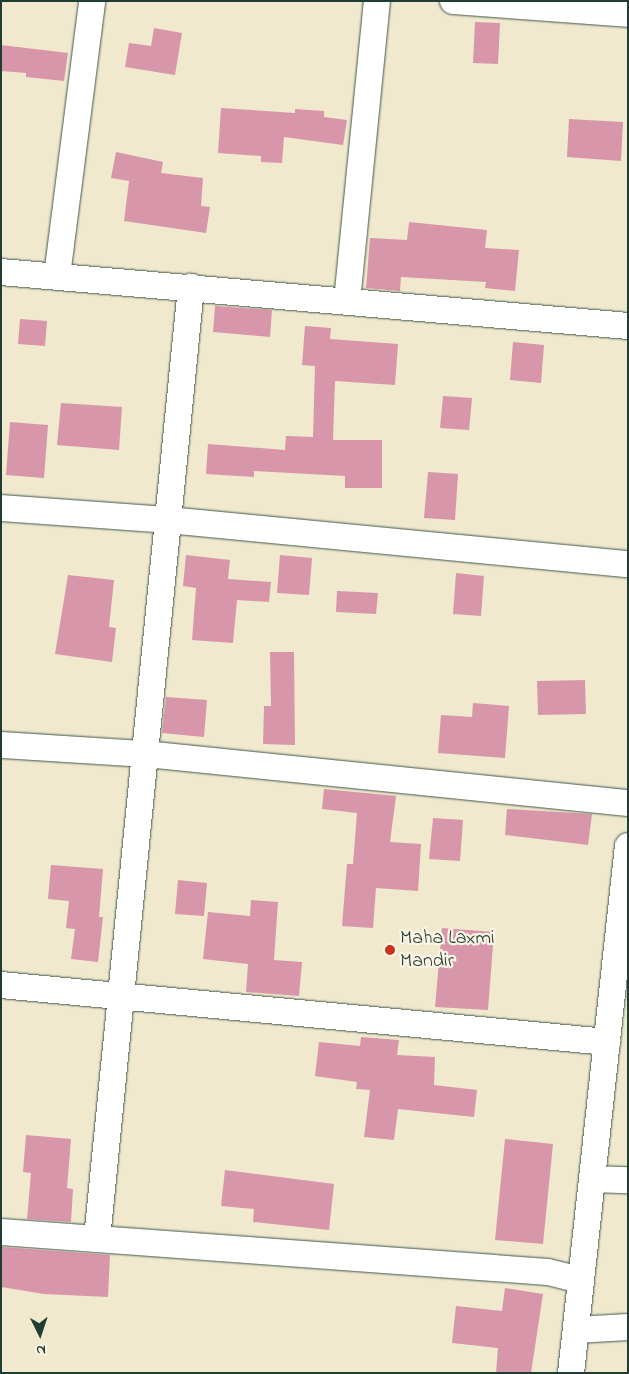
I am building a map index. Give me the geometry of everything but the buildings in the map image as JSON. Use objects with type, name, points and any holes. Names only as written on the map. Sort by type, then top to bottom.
[{"type":"street","points":[[57,276],[92,1]]},
{"type":"street","points":[[347,301],[377,1]]},
{"type":"street","points":[[453,1],[628,14]]},
{"type":"street","points":[[1,272],[628,326]]},
{"type":"street","points":[[97,1239],[191,287]]},
{"type":"street","points":[[1,508],[168,520],[628,564]]},
{"type":"street","points":[[1,745],[145,754],[628,803]]},
{"type":"street","points":[[571,1373],[607,1042],[624,926],[628,846]]},
{"type":"street","points":[[1,985],[122,994],[607,1042]]},
{"type":"street","points":[[592,1179],[628,1180]]},
{"type":"street","points":[[1,1232],[548,1272],[581,1280]]},
{"type":"street","points":[[576,1330],[628,1327]]},
{"type":"place","name":"Maha Laxmi Mandir","points":[[390,950]]}]
